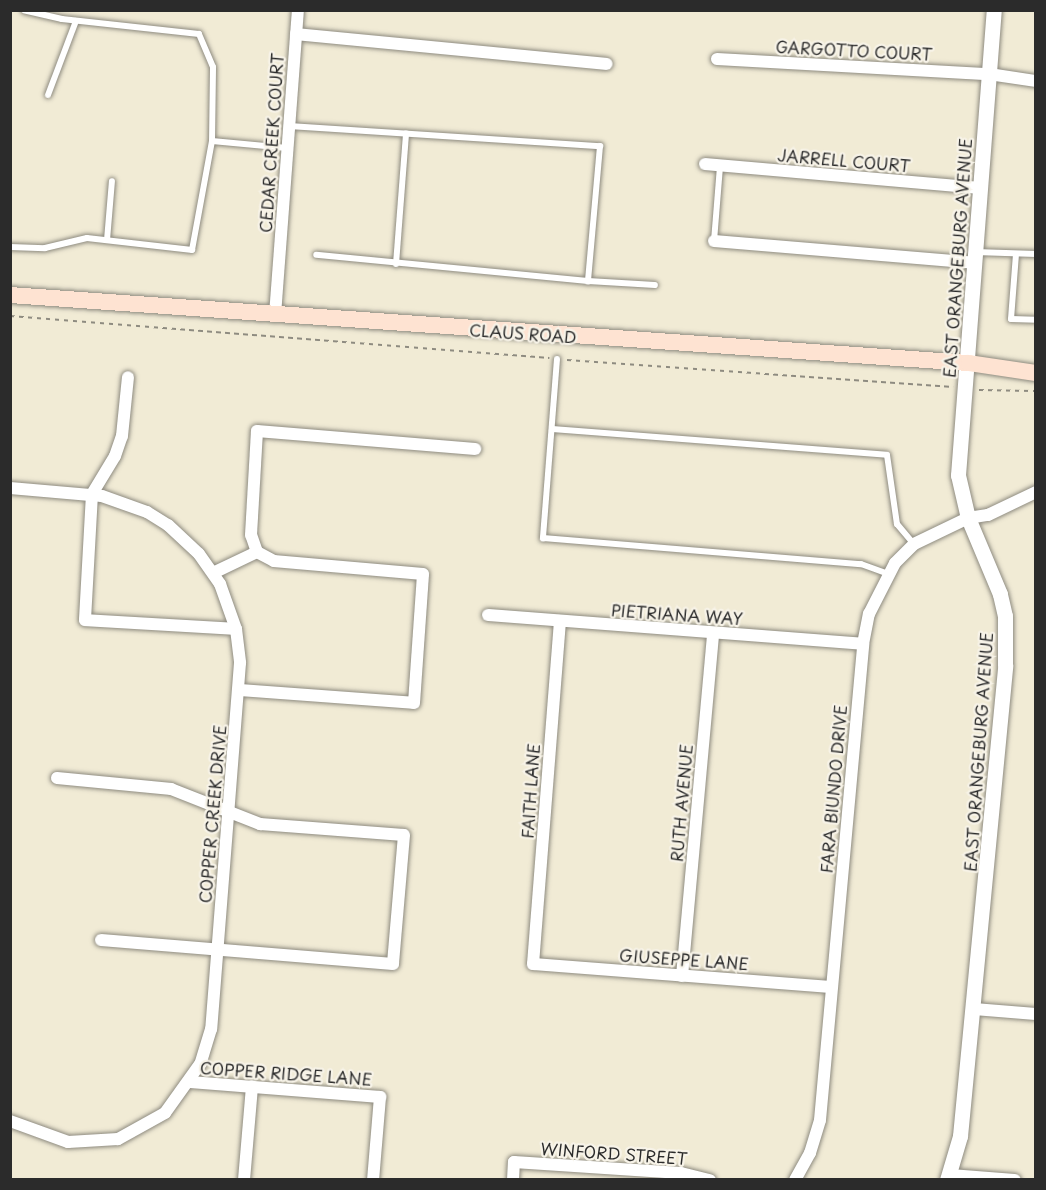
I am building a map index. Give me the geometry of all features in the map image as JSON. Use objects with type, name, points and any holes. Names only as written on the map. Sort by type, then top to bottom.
[{"type":"main road","name":"CLAUS ROAD","points":[[10,296],[969,363],[1035,373]]},
{"type":"street","points":[[296,34],[298,10]]},
{"type":"street","name":"EAST ORANGEBURG AVENUE","points":[[949,1177],[960,1136],[974,1009],[1006,641],[1000,594],[968,518],[958,475],[969,363],[974,258],[994,10]]},
{"type":"street","name":"CEDAR CREEK COURT","points":[[275,315],[296,34],[607,64]]},
{"type":"street","name":"GARGOTTO COURT","points":[[717,59],[988,74],[1035,81]]},
{"type":"street","name":"JARRELL COURT","points":[[705,164],[980,188]]},
{"type":"street","points":[[714,241],[974,258]]},
{"type":"street","points":[[128,377],[122,436],[92,494],[85,620],[236,629]]},
{"type":"street","points":[[239,690],[414,703],[423,574],[274,561],[257,552],[251,535],[257,431],[475,449]]},
{"type":"street","name":"COPPER CREEK DRIVE","points":[[10,488],[92,494],[122,501],[168,525],[199,554],[213,573],[236,629],[239,690],[211,1029],[200,1064],[178,1099],[152,1123],[105,1142],[68,1142],[10,1121]]},
{"type":"street","name":"FARA BIUNDO DRIVE","points":[[795,1179],[810,1153],[820,1120],[863,644],[869,614],[889,574],[914,544],[968,518],[988,515],[1035,492]]},
{"type":"street","points":[[213,573],[257,552]]},
{"type":"street","name":"PIETRIANA WAY","points":[[488,615],[863,644]]},
{"type":"street","name":"FAITH LANE","points":[[533,964],[560,621]]},
{"type":"street","name":"RUTH AVENUE","points":[[682,976],[713,633]]},
{"type":"street","points":[[57,778],[171,789],[228,814],[260,824],[404,835],[393,964],[101,940]]},
{"type":"street","name":"GIUSEPPE LANE","points":[[533,964],[831,987]]},
{"type":"street","points":[[974,1009],[1035,1014]]},
{"type":"street","name":"COPPER RIDGE LANE","points":[[190,1082],[380,1097],[373,1179]]},
{"type":"street","points":[[244,1179],[252,1086]]},
{"type":"street","name":"WINFORD STREET","points":[[513,1179],[514,1162],[681,1173],[710,1179]]},
{"type":"street","points":[[949,1177],[1015,1179]]},
{"type":"lane","points":[[10,247],[45,248],[87,238],[192,250],[212,141],[213,67],[199,34],[76,21],[24,10]]},
{"type":"lane","points":[[48,95],[76,21]]},
{"type":"lane","points":[[289,126],[600,146],[588,281]]},
{"type":"lane","points":[[396,264],[406,133]]},
{"type":"lane","points":[[212,141],[287,148]]},
{"type":"lane","points":[[714,241],[720,166]]},
{"type":"lane","points":[[108,240],[112,181]]},
{"type":"lane","points":[[1016,254],[1011,319],[1035,320]]},
{"type":"lane","points":[[974,258],[1035,254]]},
{"type":"lane","points":[[316,255],[588,281],[655,285]]},
{"type":"lane","points":[[557,359],[543,538],[861,564],[889,574]]},
{"type":"lane","points":[[552,429],[887,455],[897,524],[914,544]]},
{"type":"path","points":[[10,316],[557,359],[1035,392]]}]
